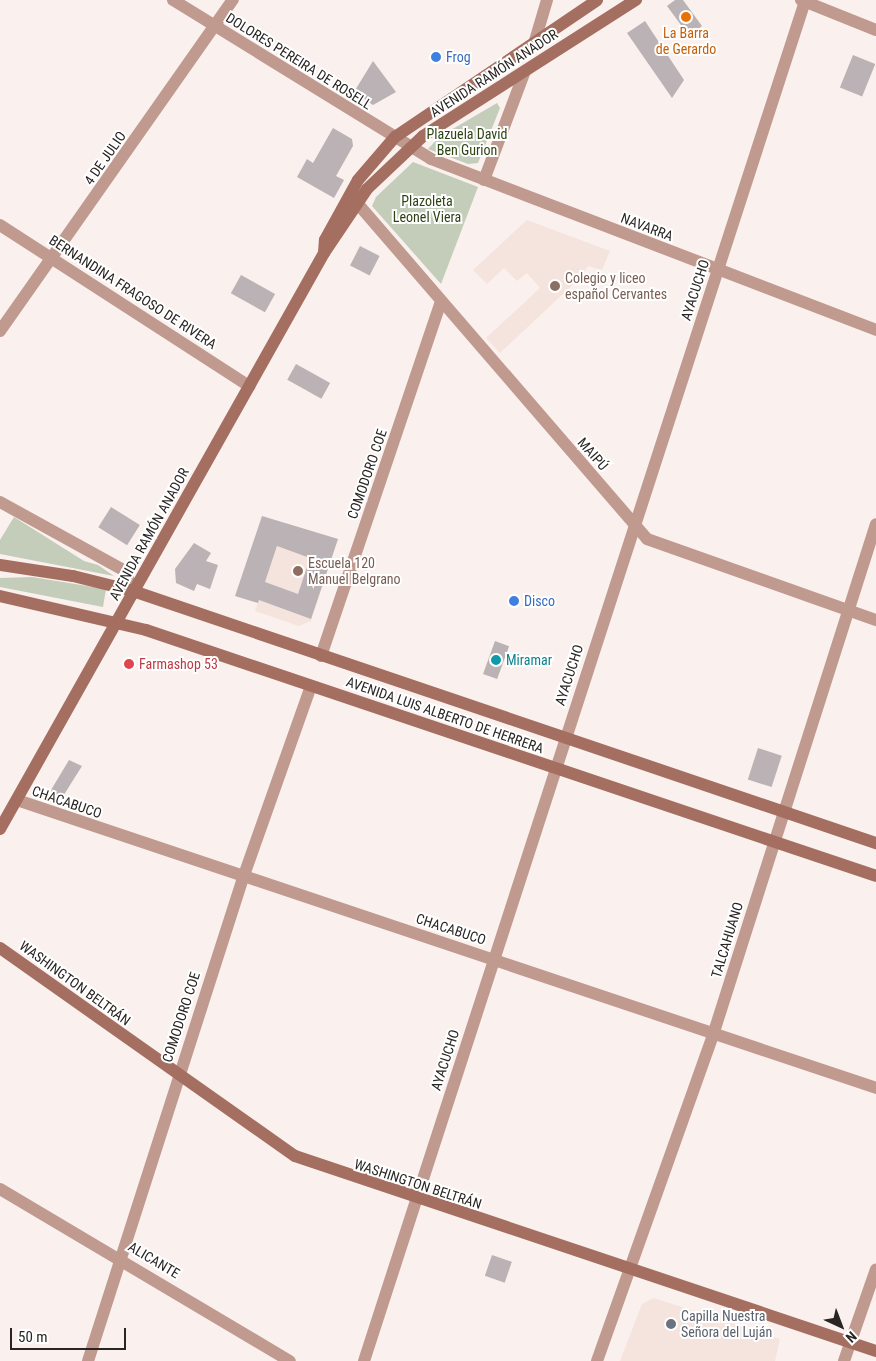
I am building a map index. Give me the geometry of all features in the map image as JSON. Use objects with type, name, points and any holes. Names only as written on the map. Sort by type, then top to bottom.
[{"type":"street","name":"DOLORES PEREIRA DE ROSELL","points":[[173,0],[410,147]]},
{"type":"street","name":"4 DE JULIO","points":[[0,331],[54,258],[233,0]]},
{"type":"street","points":[[534,44],[547,0]]},
{"type":"street","name":"AVENIDA RAMÓN ANADOR","points":[[324,253],[325,240],[358,180],[395,137],[598,0]]},
{"type":"street","name":"AVENIDA RAMÓN ANADOR","points":[[0,827],[17,800],[324,253],[367,189],[410,147],[636,0]]},
{"type":"street","points":[[803,0],[876,30]]},
{"type":"street","name":"AYACUCHO","points":[[364,1361],[554,768],[718,269],[803,0]]},
{"type":"street","points":[[484,180],[525,71]]},
{"type":"street","name":"NAVARRA","points":[[410,147],[431,159],[484,180],[876,330]]},
{"type":"street","name":"MAIPÚ","points":[[358,204],[634,524],[655,544],[876,620]]},
{"type":"street","name":"BERNANDINA FRAGOSO DE RIVERA","points":[[0,225],[54,258],[249,386]]},
{"type":"street","name":"COMODORO COE","points":[[321,656],[441,302]]},
{"type":"street","points":[[0,502],[125,571],[133,591]]},
{"type":"street","name":"TALCAHUANO","points":[[597,1361],[713,1035],[876,524]]},
{"type":"street","name":"AVENIDA LUIS ALBERTO DE HERRERA","points":[[0,565],[73,576],[133,591],[876,843]]},
{"type":"street","name":"AVENIDA LUIS ALBERTO DE HERRERA","points":[[0,596],[117,621],[773,844],[876,876]]},
{"type":"street","name":"COMODORO COE","points":[[88,1361],[122,1258],[177,1075],[242,878],[311,686]]},
{"type":"street","name":"CHACABUCO","points":[[17,800],[242,878],[494,958],[713,1035],[876,1088]]},
{"type":"street","name":"WASHINGTON BELTRÁN","points":[[0,948],[177,1075],[295,1156],[630,1272],[876,1351]]},
{"type":"street","name":"ALICANTE","points":[[0,1189],[122,1258],[290,1361]]},
{"type":"street","points":[[844,1361],[876,1269]]},
{"type":"shaded area","name":"Colegio y liceo español Cervantes","points":[[527,220],[610,251],[602,270],[588,266],[582,276],[500,353],[486,338],[540,288],[527,273],[517,281],[504,268],[487,284],[473,270]]},
{"type":"shaded area","name":"Escuela 120 Manuel Belgrano","points":[[285,523],[338,539],[311,621],[299,626],[255,611]]},
{"type":"shaded area","points":[[654,1298],[780,1339],[775,1361],[620,1361],[642,1304]]},
{"type":"green space","name":"Plazuela David Ben Gurion","points":[[497,103],[500,108],[478,163],[468,164],[428,149],[439,137]]},
{"type":"green space","name":"Plazoleta Leonel Viera","points":[[413,162],[478,187],[441,284],[372,206],[376,197]]},
{"type":"green space","points":[[14,517],[84,561],[98,565],[114,576],[0,554],[0,540]]},
{"type":"green space","points":[[32,577],[106,589],[103,607],[0,587],[0,578]]},
{"type":"building","name":"La Barra de Gerardo","points":[[675,0],[683,0],[702,26],[689,36],[667,6]]},
{"type":"building","points":[[645,21],[684,80],[672,98],[627,33]]},
{"type":"building","points":[[853,55],[875,64],[862,96],[840,87]]},
{"type":"building","points":[[373,61],[396,92],[373,105],[354,92]]},
{"type":"building","points":[[333,128],[352,139],[353,146],[336,176],[344,180],[334,198],[297,177],[307,159],[313,163]]},
{"type":"building","points":[[360,246],[380,256],[370,276],[350,266]]},
{"type":"building","points":[[241,275],[275,294],[265,312],[231,293]]},
{"type":"building","points":[[296,364],[330,383],[321,399],[287,380]]},
{"type":"building","points":[[111,507],[140,525],[127,545],[98,527]]},
{"type":"building","name":"Escuela 120 Manuel Belgrano","points":[[262,516],[338,539],[311,619],[259,600],[258,603],[235,596]],"holes":[[[277,546],[310,558],[298,594],[265,582]]]},
{"type":"building","points":[[194,543],[211,553],[206,561],[218,565],[210,589],[197,584],[194,591],[176,583],[175,569]]},
{"type":"building","name":"Miramar","points":[[495,641],[509,646],[497,679],[483,674]]},
{"type":"building","points":[[758,748],[782,756],[772,787],[748,779]]},
{"type":"building","points":[[69,760],[82,766],[60,801],[52,796],[51,790]]},
{"type":"building","points":[[492,1255],[512,1262],[505,1283],[485,1276]]},
{"type":"place","name":"La Barra de Gerardo","points":[[686,17]]},
{"type":"place","name":"Frog","points":[[436,57]]},
{"type":"place","name":"Colegio y liceo español Cervantes","points":[[555,286]]},
{"type":"place","name":"Escuela 120 Manuel Belgrano","points":[[298,571]]},
{"type":"place","name":"Disco","points":[[514,601]]},
{"type":"place","name":"Miramar","points":[[496,660]]},
{"type":"place","name":"Farmashop 53","points":[[129,664]]},
{"type":"place","name":"Capilla Nuestra Señora del Luján","points":[[671,1324]]}]
